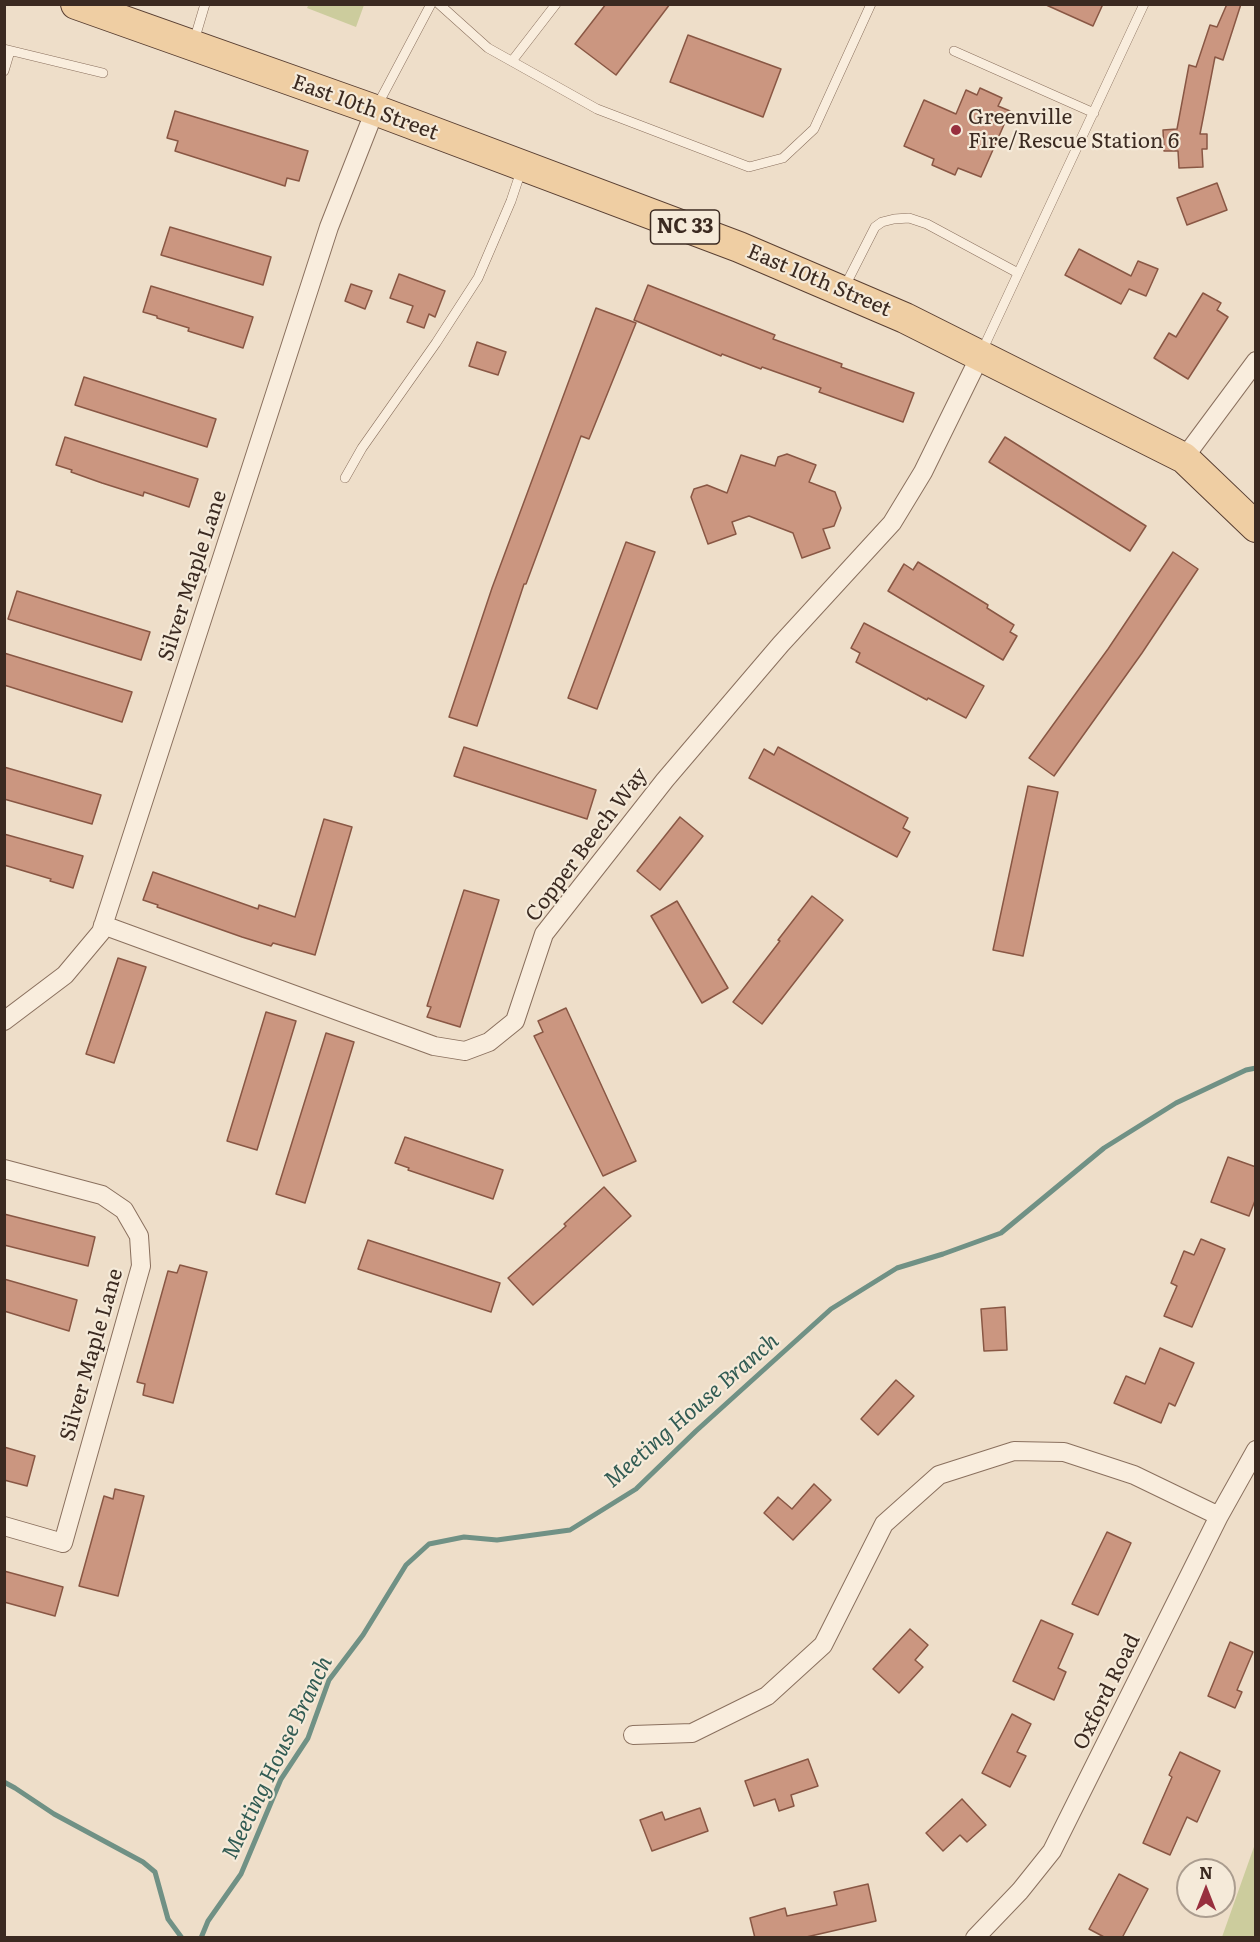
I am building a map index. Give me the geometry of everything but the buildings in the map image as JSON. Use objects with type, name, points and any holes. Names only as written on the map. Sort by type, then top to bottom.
[{"type":"main road","name":"East 10th Street","points":[[76,4],[375,110],[739,247],[905,318],[1184,458],[1256,526]]},
{"type":"street","name":"Silver Maple Lane","points":[[4,1021],[65,975],[101,932],[329,227],[375,110]]},
{"type":"street","name":"Copper Beech Way","points":[[103,925],[434,1046],[465,1051],[489,1042],[515,1021],[544,934],[665,780],[782,644],[892,523],[923,472],[980,356]]},
{"type":"street","points":[[1184,458],[1256,361]]},
{"type":"street","name":"Silver Maple Lane","points":[[4,1169],[102,1195],[124,1210],[139,1236],[141,1266],[63,1543],[4,1526]]},
{"type":"street","name":"Oxford Road","points":[[975,1938],[1020,1891],[1053,1851],[1219,1516],[1256,1450]]},
{"type":"street","points":[[633,1735],[692,1733],[767,1696],[823,1645],[884,1524],[939,1475],[1014,1451],[1064,1452],[1134,1475],[1219,1516]]},
{"type":"lane","points":[[192,46],[205,4]]},
{"type":"lane","points":[[375,110],[431,4]]},
{"type":"lane","points":[[439,4],[488,48],[597,109],[749,167],[783,158],[814,129],[871,4]]},
{"type":"lane","points":[[512,61],[556,4]]},
{"type":"lane","points":[[980,356],[1144,4]]},
{"type":"lane","points":[[4,71],[7,50],[103,73]]},
{"type":"lane","points":[[954,51],[1094,113]]},
{"type":"lane","points":[[345,478],[362,448],[436,343],[478,278],[511,201],[522,166]]},
{"type":"lane","points":[[842,291],[875,227],[882,222],[894,219],[909,218],[927,224],[1018,273]]},
{"type":"green space","points":[[309,4],[364,5],[356,27],[307,8]]},
{"type":"green space","points":[[1255,1844],[1255,1937],[1222,1937],[1229,1918],[1236,1918],[1236,1898]]},
{"type":"waterway","name":"Meeting House Branch","points":[[201,1938],[208,1921],[241,1874],[281,1779],[308,1738],[329,1680],[363,1635],[406,1565],[429,1544],[464,1537],[497,1540],[570,1530],[636,1489],[696,1431],[831,1309],[897,1268],[1001,1233],[1104,1148],[1176,1103],[1246,1070],[1256,1068]]},
{"type":"waterway","points":[[4,1782],[54,1814],[143,1862],[155,1872],[168,1919],[182,1938]]},
{"type":"place","name":"Greenville Fire/Rescue Station 6","points":[[956,130]]}]
